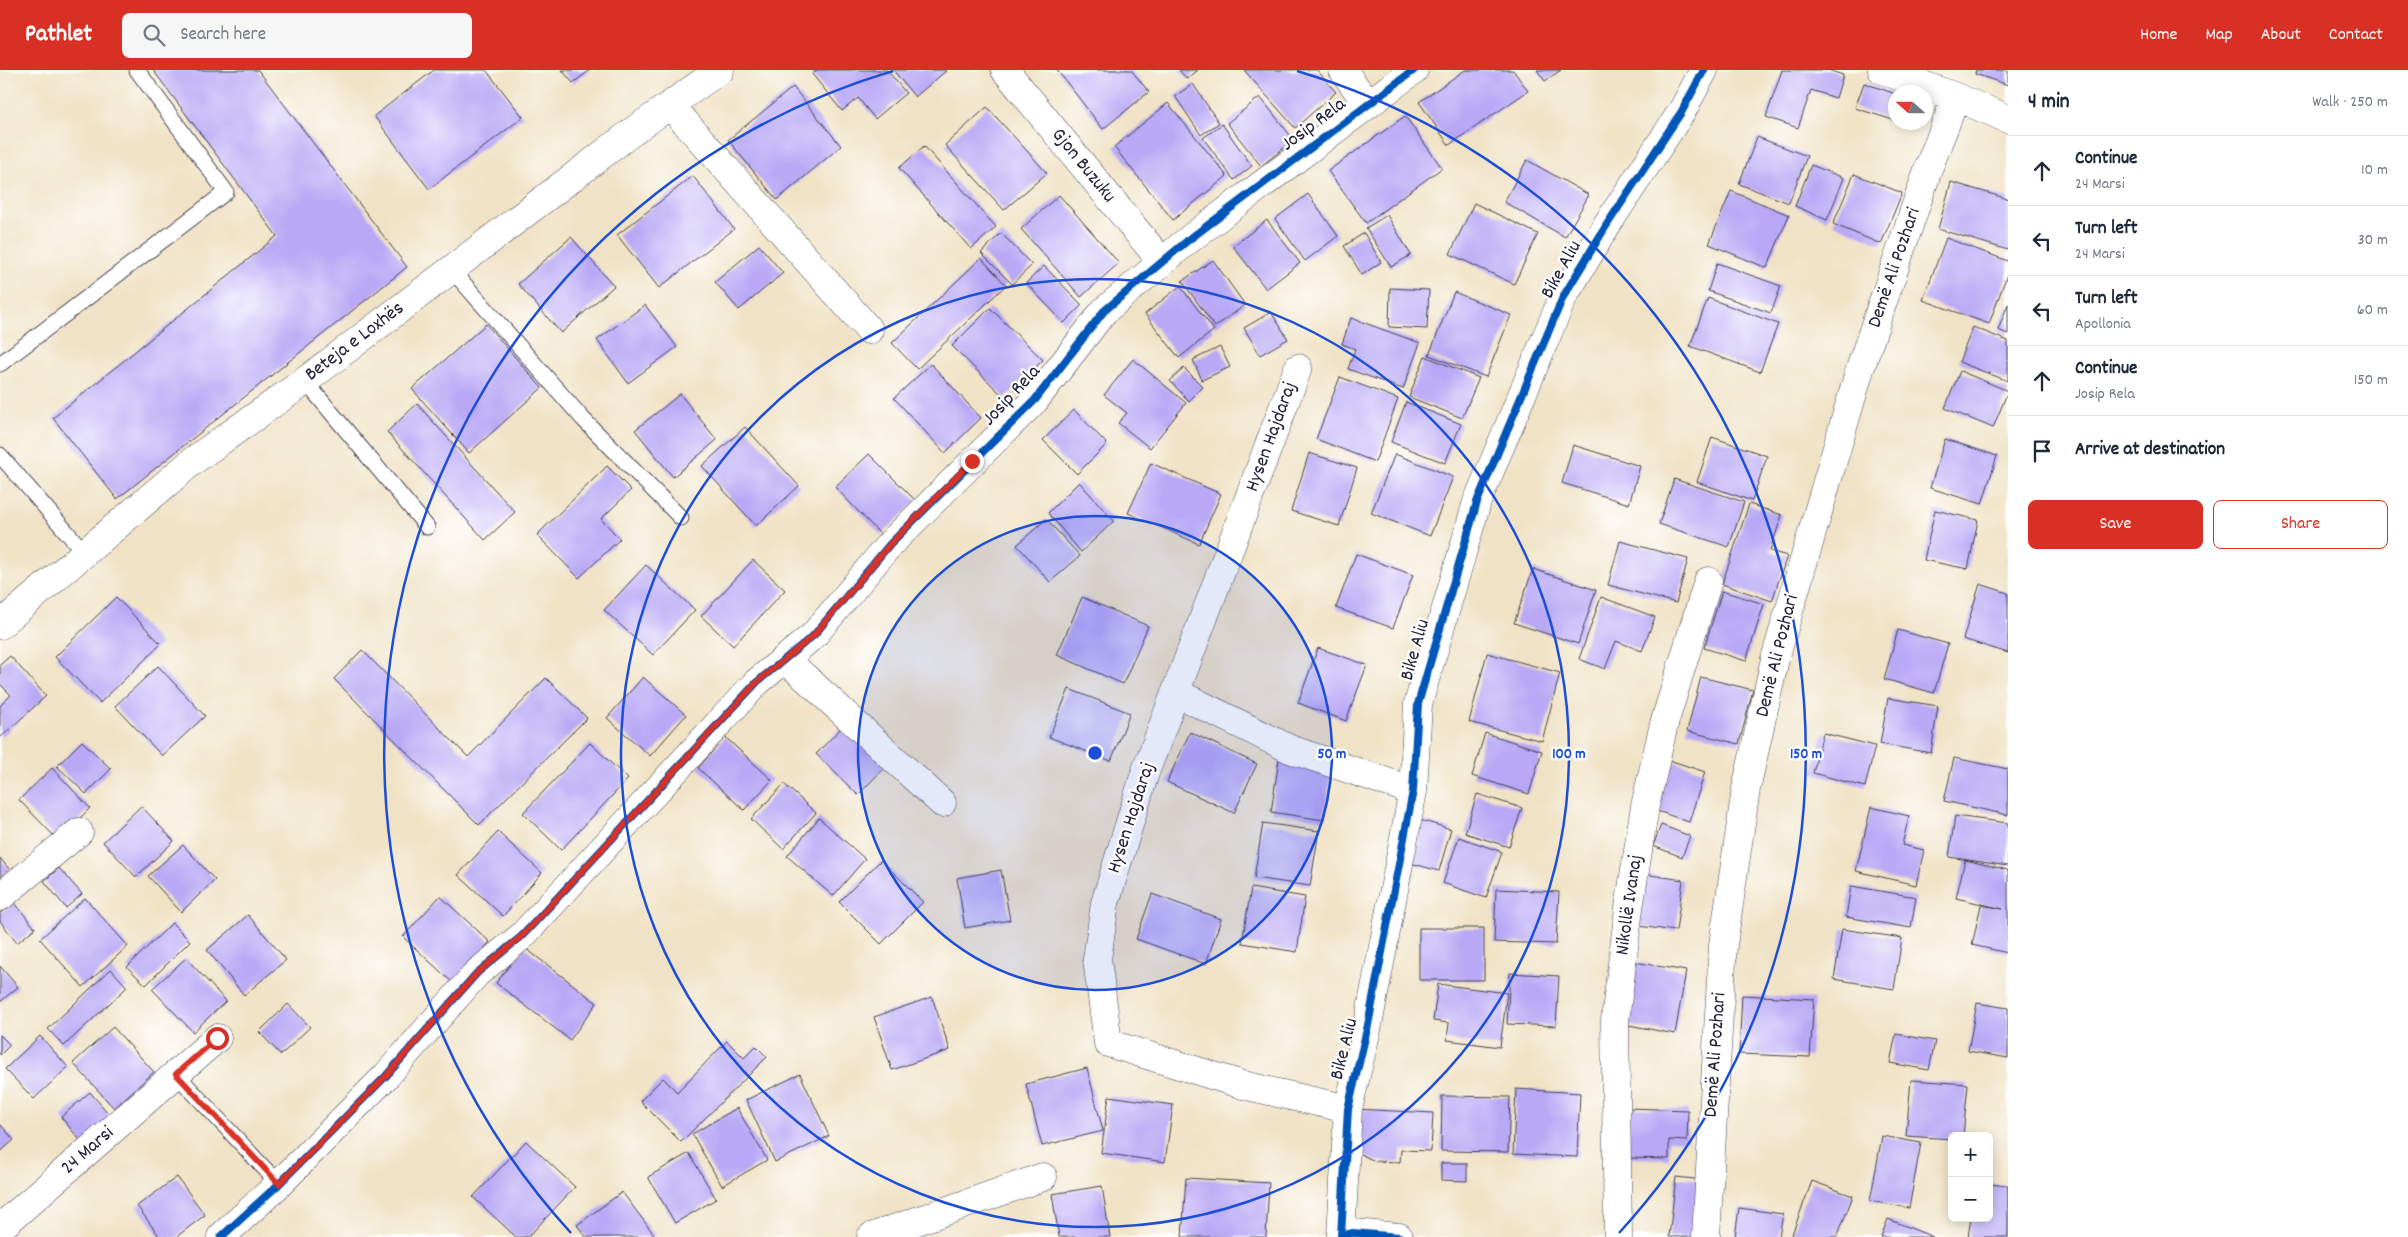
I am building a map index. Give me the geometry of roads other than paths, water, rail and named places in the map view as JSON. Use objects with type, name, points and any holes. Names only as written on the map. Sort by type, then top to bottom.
[{"type":"street","name":"Beteja e Loxhës","points":[[0,625],[194,460],[305,381],[451,269],[670,105],[720,70]]},
{"type":"street","name":"Gjon Buzuku","points":[[1005,70],[1162,262]]},
{"type":"street","points":[[1343,70],[1368,105]]},
{"type":"street","name":"Josip Rela","points":[[221,1237],[279,1184],[386,1076],[477,973],[522,936],[757,682],[814,635],[890,544],[1035,400],[1104,311],[1231,207],[1414,70]]},
{"type":"street","name":"Bike Aliu","points":[[1399,1237],[1353,1233],[1341,1237],[1348,1108],[1368,1025],[1413,791],[1418,704],[1477,502],[1563,297],[1606,226],[1682,111],[1704,70]]},
{"type":"street","points":[[1882,70],[1956,97],[2008,120]]},
{"type":"street","name":"Demë Ali Pozhari","points":[[1706,1237],[1723,945],[1746,789],[1775,659],[1860,369],[1930,164],[1956,97]]},
{"type":"street","points":[[670,105],[869,330]]},
{"type":"street","name":"Hysen Hajdaraj","points":[[1298,368],[1177,693],[1145,773],[1106,903],[1098,959],[1108,1042],[1243,1085],[1348,1108]]},
{"type":"street","name":"Nikollë Ivanaj","points":[[1618,1237],[1615,1020],[1629,908],[1645,806],[1664,724],[1708,581]]},
{"type":"street","points":[[784,659],[942,803]]},
{"type":"street","points":[[1177,693],[1290,749],[1413,791]]},
{"type":"street","points":[[0,897],[79,832]]},
{"type":"street","name":"24 Marsi","points":[[0,1228],[217,1038]]},
{"type":"street","points":[[871,1237],[1043,1177]]},
{"type":"lane","points":[[0,364],[226,192],[137,70]]},
{"type":"lane","points":[[451,269],[582,418],[681,518]]},
{"type":"lane","points":[[305,381],[427,527]]},
{"type":"lane","points":[[0,455],[84,552]]},
{"type":"lane","points":[[176,1074],[279,1184]]}]
